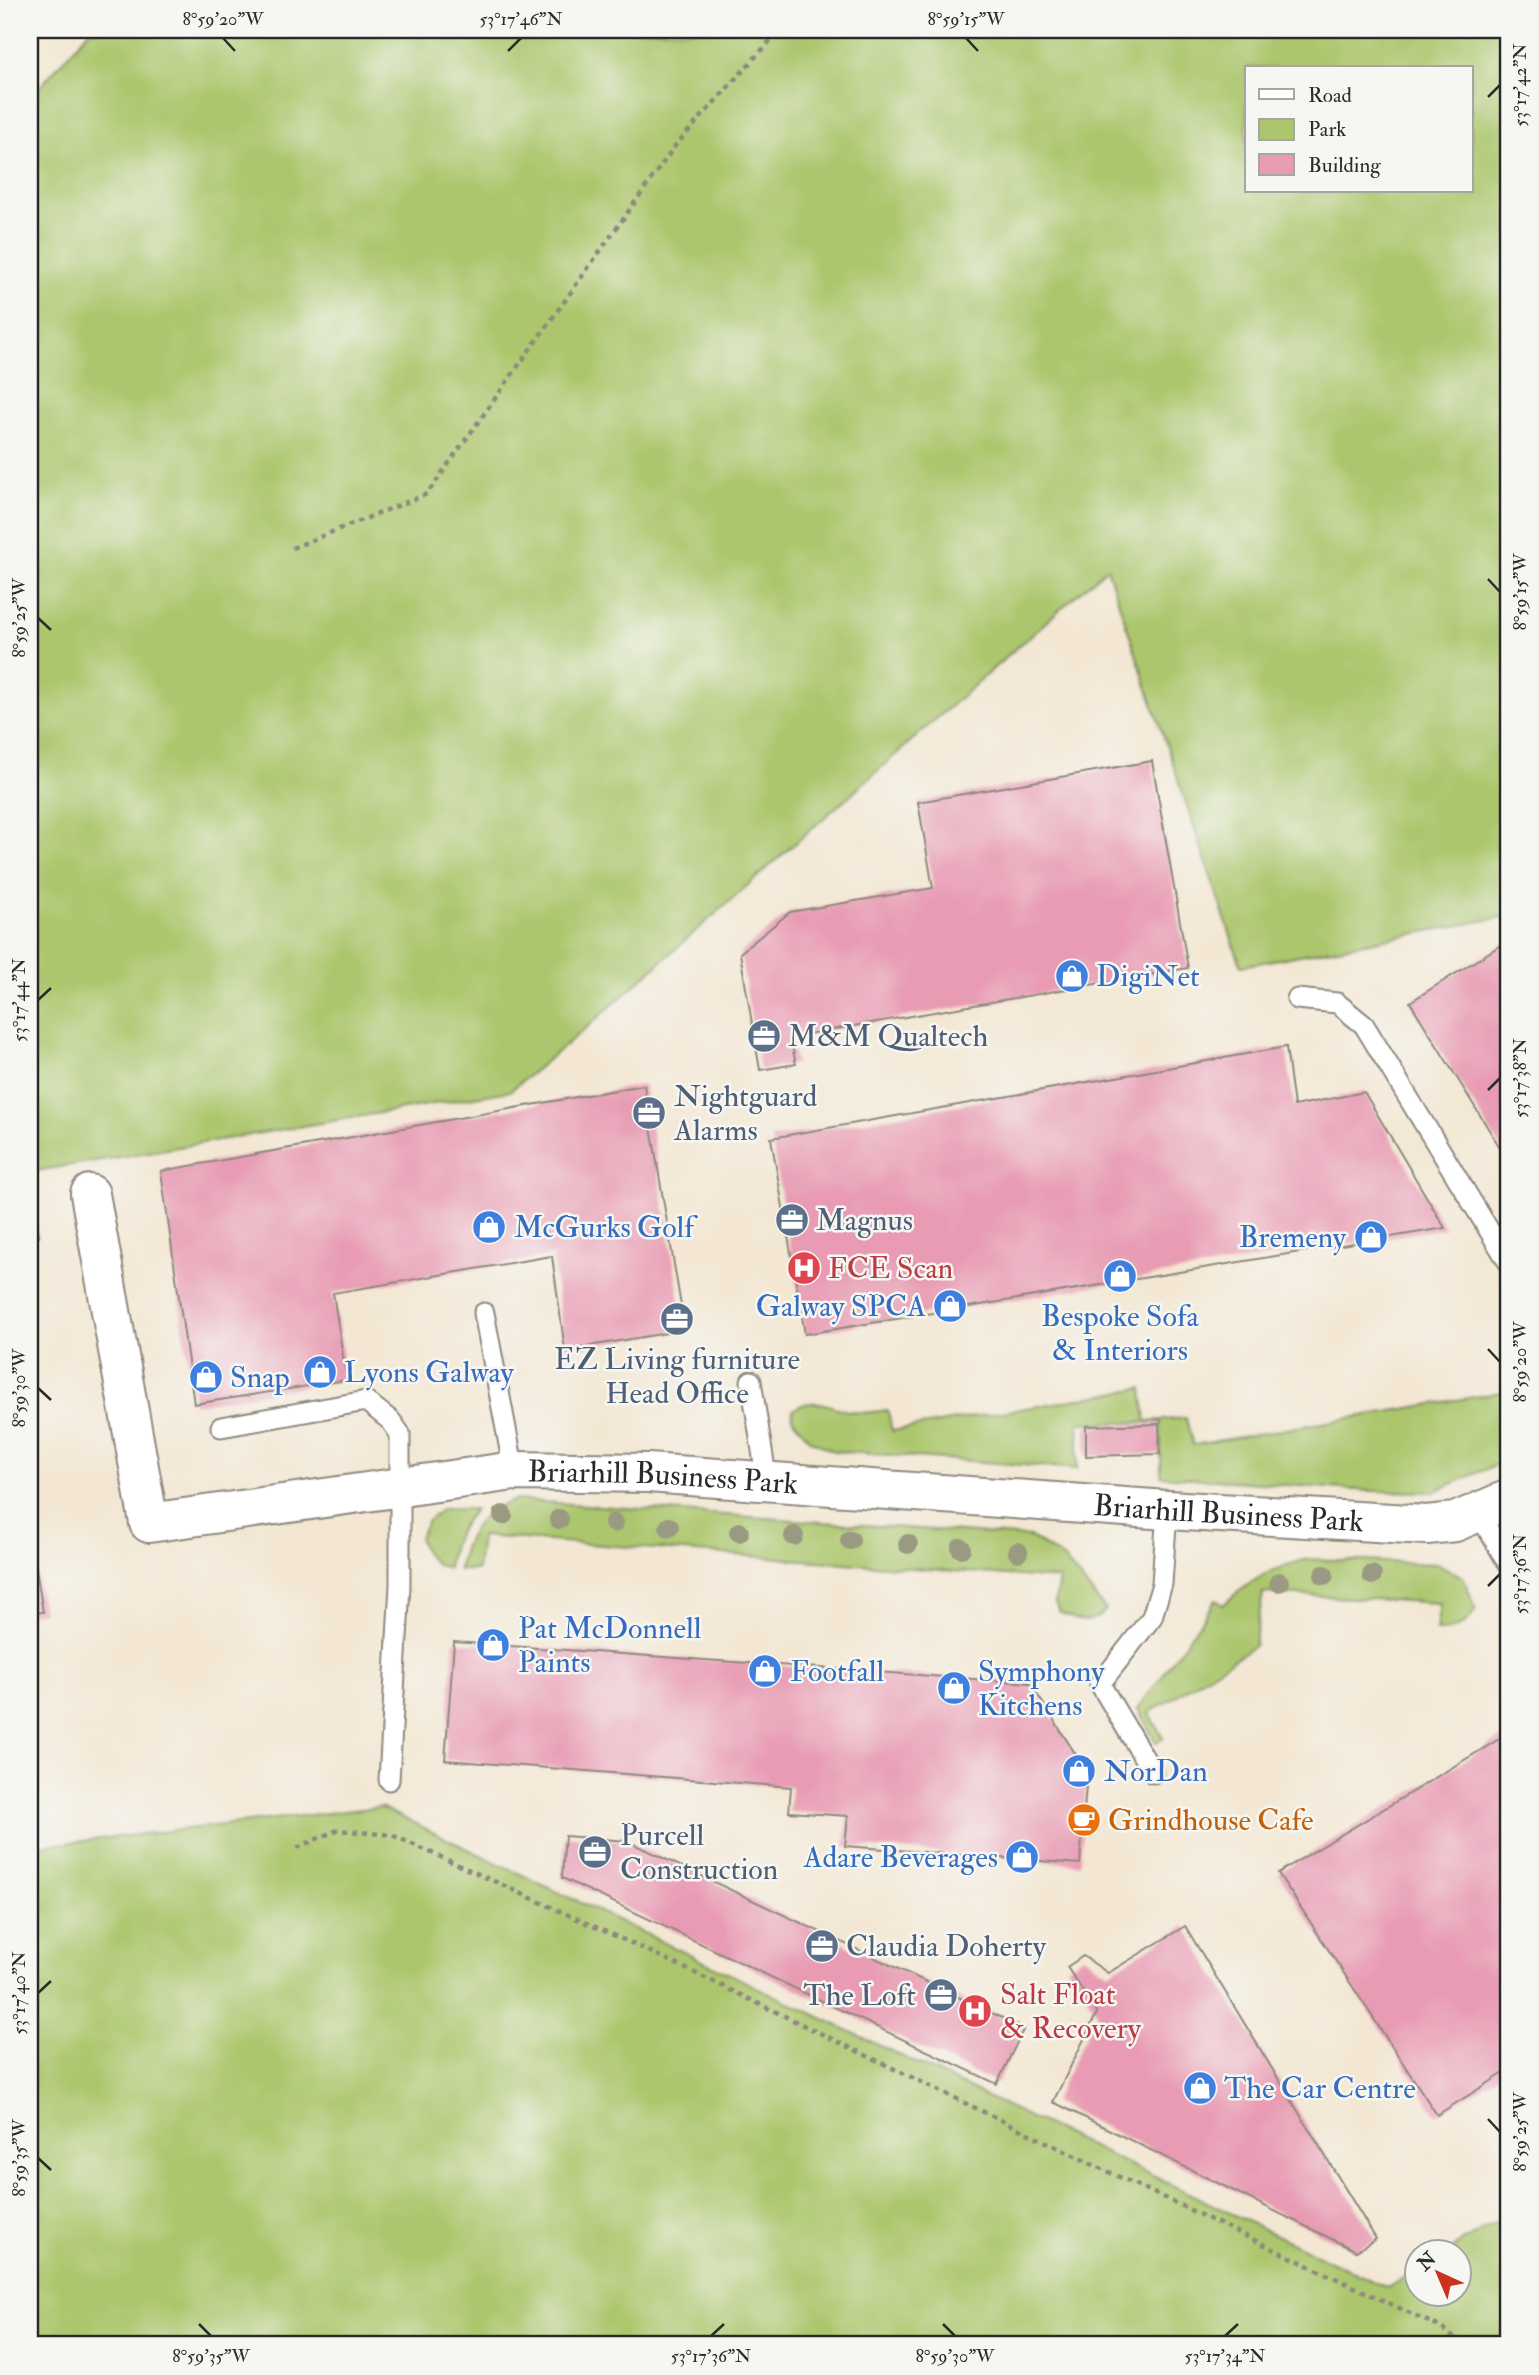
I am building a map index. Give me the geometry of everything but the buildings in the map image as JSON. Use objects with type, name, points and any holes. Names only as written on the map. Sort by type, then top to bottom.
[{"type":"street","name":"Briarhill Business Park","points":[[90,1194],[149,1523],[402,1484],[514,1471],[648,1473],[1167,1510],[1427,1525],[1455,1521],[1494,1506]]},
{"type":"lane","points":[[1297,999],[1336,1003],[1364,1025],[1509,1263]]},
{"type":"lane","points":[[484,1313],[514,1471]]},
{"type":"lane","points":[[751,1381],[767,1482]]},
{"type":"lane","points":[[221,1427],[366,1401],[391,1421],[400,1434],[402,1484],[389,1780]]},
{"type":"lane","points":[[1494,1506],[1509,1565]]},
{"type":"lane","points":[[1153,1773],[1100,1684],[1152,1617],[1163,1584],[1167,1510]]},
{"type":"path","points":[[292,548],[428,494],[675,146],[780,30]]},
{"type":"path","points":[[297,1848],[337,1830],[392,1835],[666,1959],[1096,2166],[1442,2328],[1462,2345]]},
{"type":"green space","points":[[90,30],[1509,30],[1509,916],[1241,966],[1107,568],[586,1028],[510,1091],[30,1172],[30,98]]},
{"type":"green space","points":[[1142,1388],[1146,1421],[1186,1418],[1193,1445],[1509,1391],[1509,1459],[1433,1492],[1372,1491],[1161,1476],[1161,1422],[1079,1423],[1077,1469],[834,1451],[810,1440],[792,1418],[793,1410],[813,1403],[858,1412],[888,1410],[892,1431]]},
{"type":"green space","points":[[516,1500],[1031,1537],[1064,1559],[1106,1610],[1095,1618],[1084,1621],[1059,1612],[1055,1603],[1059,1579],[481,1536],[477,1570],[459,1570],[465,1545],[476,1525],[493,1510]]},
{"type":"green space","points":[[442,1509],[475,1509],[457,1536],[448,1568],[429,1557],[419,1537],[428,1521]]},
{"type":"green space","points":[[1309,1559],[1438,1564],[1463,1577],[1476,1609],[1460,1626],[1443,1631],[1436,1630],[1440,1603],[1263,1593],[1254,1646],[1149,1713],[1163,1738],[1156,1743],[1138,1709],[1216,1600],[1223,1605],[1263,1576],[1284,1566]]},
{"type":"green space","points":[[380,1807],[1387,2288],[1402,2279],[1402,2308],[1472,2308],[1472,2238],[1469,2238],[1509,2214],[1509,2345],[30,2345],[30,1847]]},
{"type":"place","name":"DigiNet","points":[[1072,976]]},
{"type":"place","name":"M&M Qualtech","points":[[764,1036]]},
{"type":"place","name":"Nightguard Alarms","points":[[649,1113]]},
{"type":"place","name":"Magnus","points":[[792,1220]]},
{"type":"place","name":"McGurks Golf","points":[[489,1227]]},
{"type":"place","name":"Bremeny","points":[[1371,1237]]},
{"type":"place","name":"FCE Scan","points":[[804,1268]]},
{"type":"place","name":"Bespoke Sofa & Interiors","points":[[1120,1276]]},
{"type":"place","name":"Galway SPCA","points":[[950,1306]]},
{"type":"place","name":"EZ Living furniture Head Office","points":[[677,1319]]},
{"type":"place","name":"Lyons Galway","points":[[320,1372]]},
{"type":"place","name":"Snap","points":[[206,1377]]},
{"type":"place","name":"Pat McDonnell Paints","points":[[493,1645]]},
{"type":"place","name":"Footfall","points":[[765,1671]]},
{"type":"place","name":"Symphony Kitchens","points":[[954,1688]]},
{"type":"place","name":"NorDan","points":[[1079,1771]]},
{"type":"place","name":"Grindhouse Cafe","points":[[1084,1820]]},
{"type":"place","name":"Purcell Construction","points":[[595,1852]]},
{"type":"place","name":"Adare Beverages","points":[[1022,1857]]},
{"type":"place","name":"Claudia Doherty","points":[[822,1946]]},
{"type":"place","name":"The Loft","points":[[941,1995]]},
{"type":"place","name":"Salt Float & Recovery","points":[[975,2011]]},
{"type":"place","name":"The Car Centre","points":[[1200,2088]]}]
